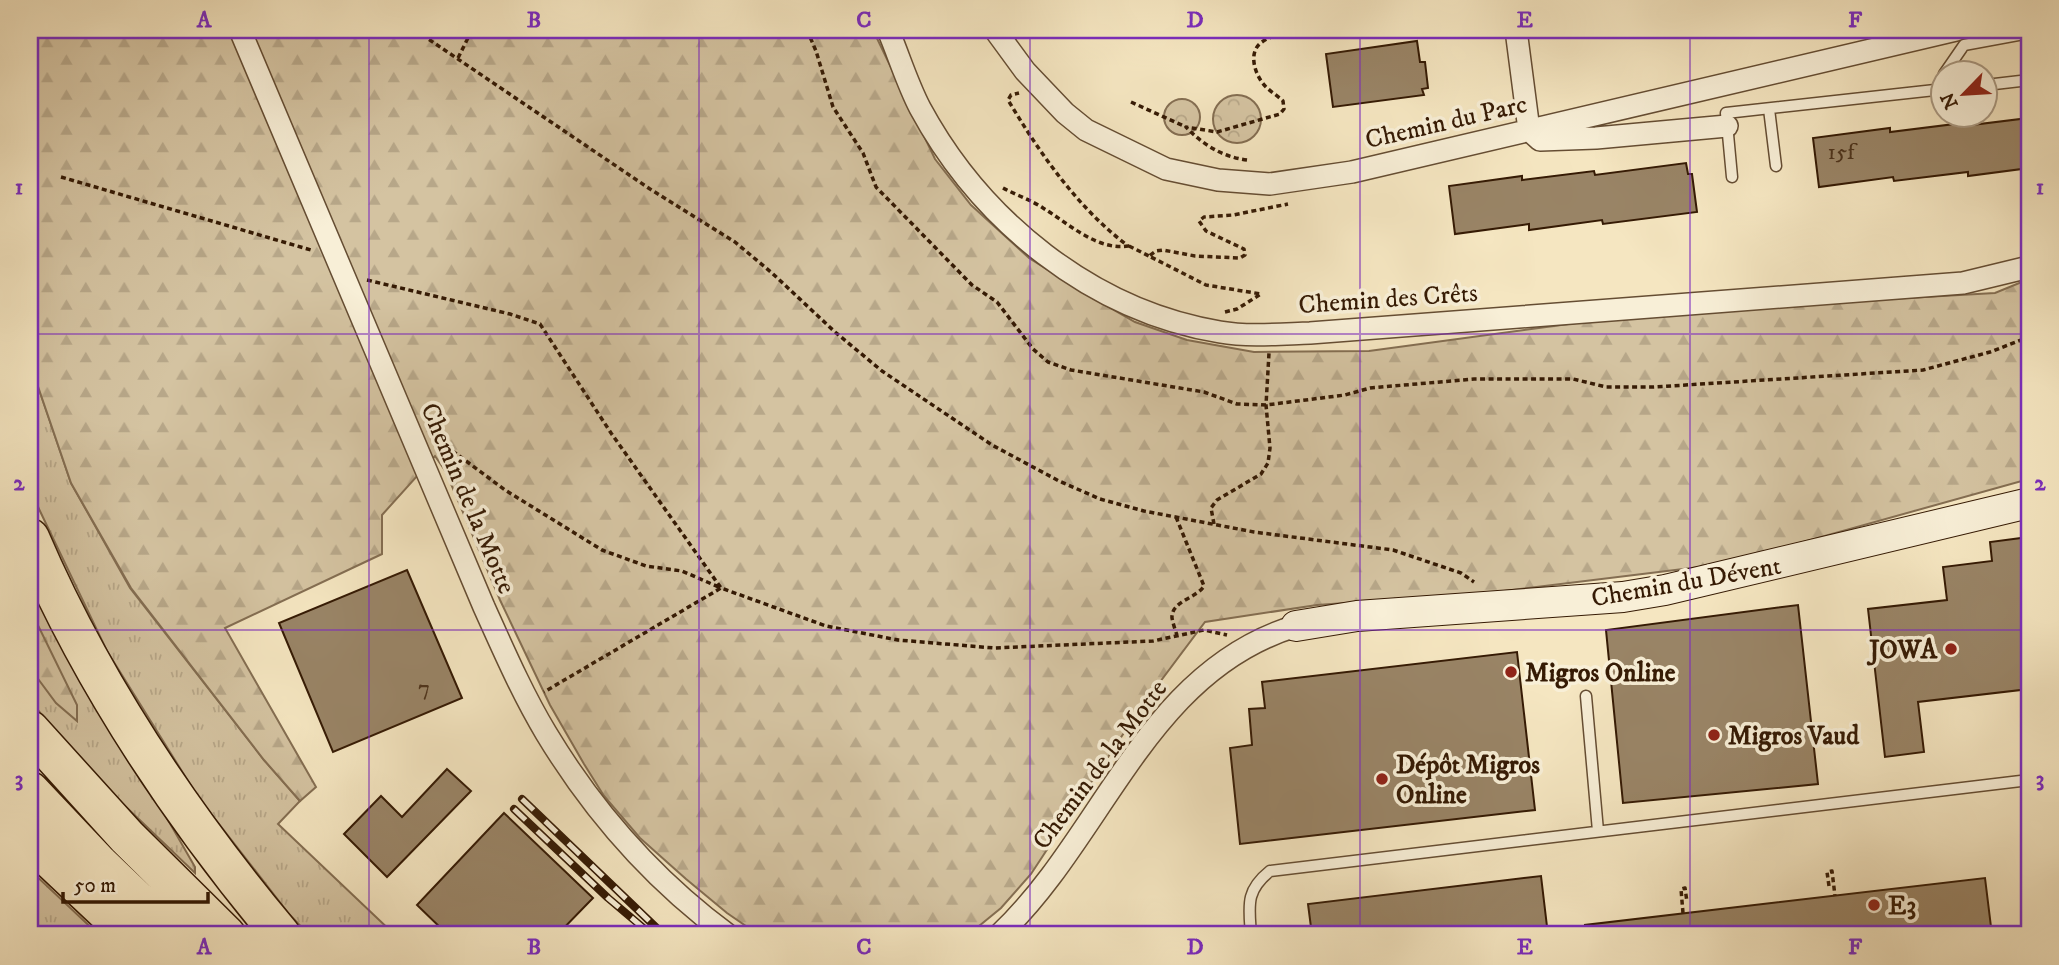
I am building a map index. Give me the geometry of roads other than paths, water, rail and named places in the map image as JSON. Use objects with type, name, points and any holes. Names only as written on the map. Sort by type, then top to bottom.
[{"type":"highway","points":[[30,538],[85,650],[137,741],[204,838],[281,935]]},
{"type":"highway","points":[[30,730],[127,837],[226,935]]},
{"type":"highway","points":[[30,791],[107,872],[173,935]]},
{"type":"highway","points":[[30,841],[131,935]]},
{"type":"street","name":"Chemin de la Motte","points":[[240,30],[484,607],[528,701],[562,758],[600,813],[670,886],[728,935]]},
{"type":"street","name":"Chemin des Crêts","points":[[888,30],[919,105],[934,131],[973,184],[1022,236],[1048,258],[1108,296],[1170,320],[1222,332],[1270,334],[1963,284],[2029,267]]},
{"type":"street","name":"Chemin du Parc","points":[[995,30],[1025,71],[1065,113],[1086,130],[1166,169],[1218,180],[1270,184],[1352,172],[1956,30]]},
{"type":"street","points":[[1516,30],[1529,130],[1540,140],[1596,138],[1727,126]]},
{"type":"street","name":"Chemin du Dévent","points":[[1296,626],[1357,616],[1623,597],[1665,590],[2029,503]]},
{"type":"street","name":"Chemin de la Motte","points":[[999,935],[1044,884],[1158,723],[1193,686],[1230,657],[1252,644],[1296,626]]},
{"type":"lane","points":[[1954,60],[1964,45],[2029,33]]},
{"type":"lane","points":[[2000,83],[2029,80]]},
{"type":"lane","points":[[1732,177],[1726,113],[1930,91]]},
{"type":"lane","points":[[1769,109],[1776,166]]},
{"type":"lane","points":[[1586,696],[1598,831]]},
{"type":"lane","points":[[1251,935],[1250,895],[1259,880],[1270,871],[2029,782]]},
{"type":"railway","points":[[522,799],[664,935]]},
{"type":"railway","points":[[514,809],[647,931]]},
{"type":"place","name":"JOWA","points":[[1951,649]]},
{"type":"place","name":"Migros Online","points":[[1511,672]]},
{"type":"place","name":"Migros Vaud","points":[[1714,735]]},
{"type":"place","name":"Dépôt Migros Online","points":[[1382,779]]},
{"type":"place","name":"E3","points":[[1874,905]]}]
